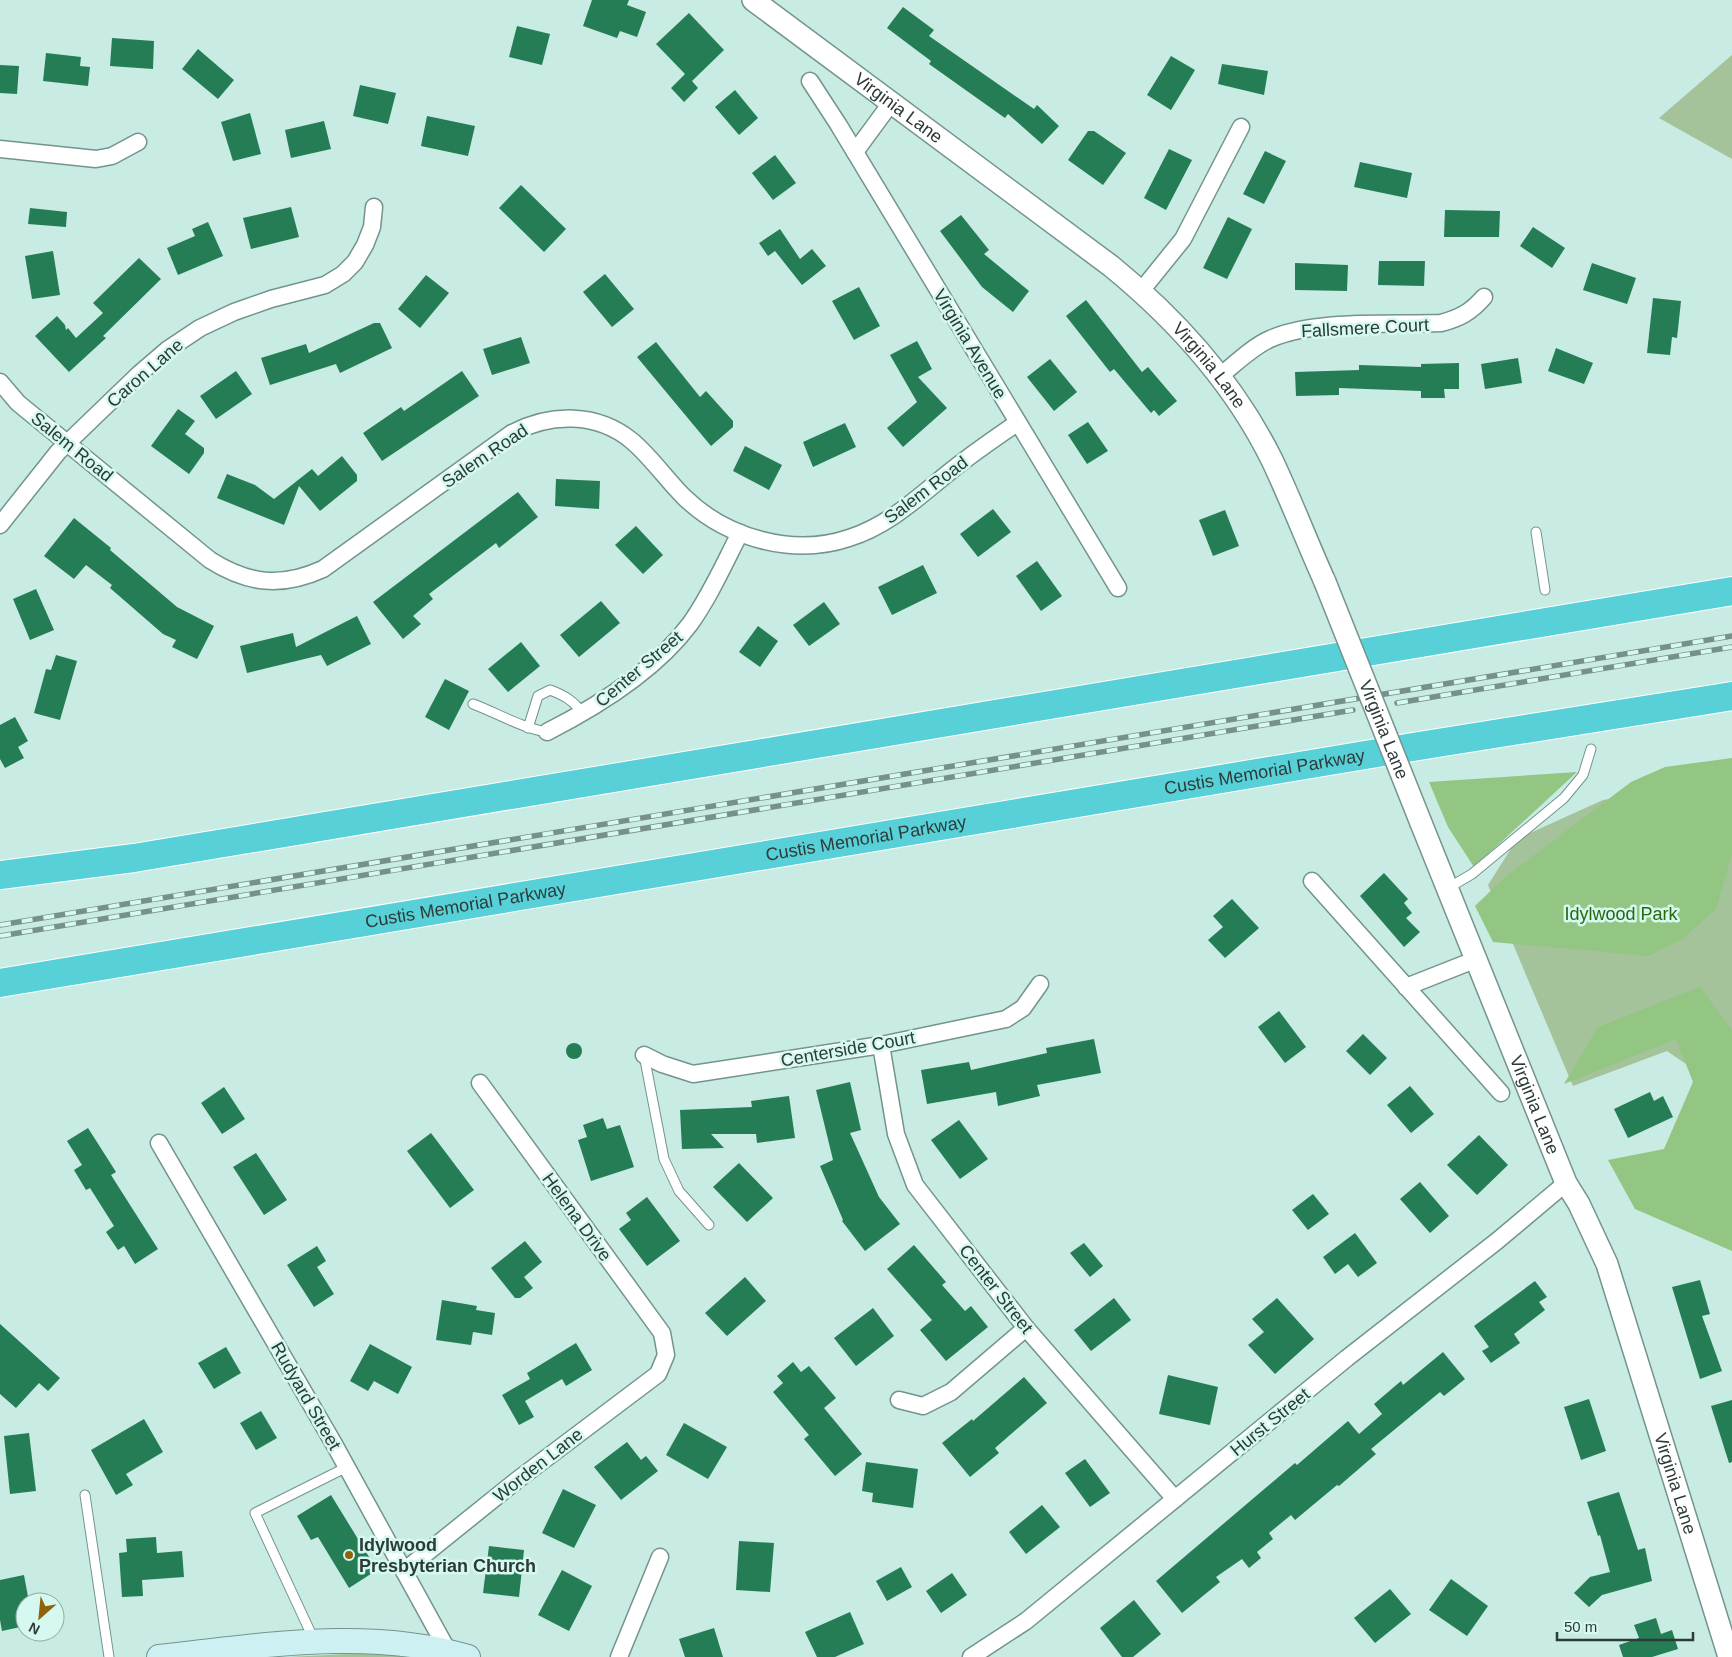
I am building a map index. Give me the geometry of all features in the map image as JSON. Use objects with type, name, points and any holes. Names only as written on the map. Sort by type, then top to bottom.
[{"type":"highway","points":[[0,875],[153,855],[1732,591]]},
{"type":"highway","name":"Custis Memorial Parkway","points":[[0,983],[1732,696]]},
{"type":"main road","points":[[160,1657],[315,1643],[396,1643],[458,1654]]},
{"type":"street","name":"Virginia Lane","points":[[753,0],[983,170],[1141,290],[1203,354],[1220,376],[1271,460],[1325,582],[1566,1183],[1579,1204],[1607,1264],[1729,1657]]},
{"type":"street","name":"Virginia Avenue","points":[[810,81],[855,152],[1016,423],[1118,588]]},
{"type":"street","points":[[855,152],[891,103]]},
{"type":"street","points":[[1141,290],[1183,239],[1241,127]]},
{"type":"street","points":[[0,149],[96,159],[112,156],[138,142]]},
{"type":"street","name":"Caron Lane","points":[[0,525],[58,452],[68,445],[139,374],[167,350],[200,328],[234,312],[271,299],[325,285],[343,274],[355,262],[365,246],[372,227],[374,207]]},
{"type":"street","name":"Fallsmere Court","points":[[1220,376],[1268,340],[1293,331],[1318,327],[1441,323],[1458,319],[1472,310],[1484,297]]},
{"type":"street","name":"Salem Road","points":[[0,382],[18,403],[210,560],[236,575],[265,581],[286,581],[323,569],[512,433],[545,420],[565,418],[588,420],[618,431],[633,442],[685,498],[712,519],[740,533],[772,543],[809,545],[848,539],[871,530],[898,514],[953,469],[1016,423]]},
{"type":"street","name":"Center Street","points":[[547,732],[583,714],[629,682],[669,648],[689,625],[706,600],[740,533]]},
{"type":"street","points":[[1312,881],[1501,1093]]},
{"type":"street","points":[[1406,987],[1477,959]]},
{"type":"street","name":"Centerside Court","points":[[644,1055],[662,1064],[693,1074],[881,1045],[1006,1019],[1023,1008],[1040,984]]},
{"type":"street","name":"Center Street","points":[[881,1045],[896,1134],[915,1185],[1026,1328],[1175,1499]]},
{"type":"street","name":"Helena Drive","points":[[480,1083],[662,1334],[666,1355]]},
{"type":"street","name":"Rudyard Street","points":[[159,1143],[347,1467],[404,1571],[458,1654]]},
{"type":"street","name":"Hurst Street","points":[[971,1657],[1026,1621],[1347,1358],[1483,1252],[1566,1183]]},
{"type":"street","points":[[899,1400],[923,1406],[950,1392],[1026,1328]]},
{"type":"street","name":"Worden Lane","points":[[404,1571],[516,1481],[658,1374],[666,1355]]},
{"type":"street","points":[[619,1657],[660,1557]]},
{"type":"lane","points":[[1536,532],[1545,590]]},
{"type":"lane","points":[[528,728],[538,696],[550,690],[563,694],[576,704],[583,714]]},
{"type":"lane","points":[[473,704],[503,715],[528,728],[547,732]]},
{"type":"lane","points":[[1448,888],[1472,874],[1564,798],[1583,776],[1591,749]]},
{"type":"lane","points":[[644,1055],[664,1159],[678,1191],[709,1226]]},
{"type":"lane","points":[[315,1643],[255,1513],[347,1467]]},
{"type":"lane","points":[[85,1495],[109,1657]]},
{"type":"green space","points":[[1732,55],[1732,159],[1659,118]]},
{"type":"green space","points":[[1732,758],[1732,854],[1716,909],[1681,940],[1649,956],[1493,942],[1475,906],[1504,878],[1631,782],[1665,767]]},
{"type":"green space","points":[[1577,772],[1474,867],[1448,827],[1429,782]]},
{"type":"green space","name":"Idylwood Park","points":[[1732,779],[1732,1244],[1702,1075],[1667,1051],[1573,1086],[1488,885],[1517,839],[1603,800]]},
{"type":"green space","points":[[1700,987],[1732,1030],[1732,1251],[1635,1209],[1608,1160],[1664,1149],[1693,1082],[1676,1039],[1564,1084],[1598,1027]]},
{"type":"green space","points":[[367,1653],[409,1657],[287,1657]]},
{"type":"building","points":[[592,0],[629,0],[627,5],[646,12],[637,37],[620,31],[617,38],[583,26]]},
{"type":"building","points":[[903,7],[934,30],[929,36],[1034,109],[1037,105],[1059,126],[1042,144],[1008,114],[1005,118],[929,64],[931,61],[887,28]]},
{"type":"building","points":[[689,13],[724,50],[692,81],[698,88],[684,102],[671,88],[685,74],[656,44]]},
{"type":"building","points":[[517,26],[550,34],[542,65],[509,57]]},
{"type":"building","points":[[112,38],[154,41],[153,69],[110,66]]},
{"type":"building","points":[[198,49],[234,80],[218,99],[182,69]]},
{"type":"building","points":[[46,53],[81,57],[80,66],[90,67],[88,86],[43,81]]},
{"type":"building","points":[[1171,56],[1195,70],[1171,110],[1147,95]]},
{"type":"building","points":[[1222,64],[1268,71],[1264,95],[1218,84]]},
{"type":"building","points":[[0,65],[19,66],[17,94],[0,93]]},
{"type":"building","points":[[360,85],[396,93],[388,124],[353,116]]},
{"type":"building","points":[[735,90],[758,118],[739,135],[715,107]]},
{"type":"building","points":[[250,113],[261,154],[233,161],[221,122]]},
{"type":"building","points":[[427,116],[475,126],[468,156],[421,146]]},
{"type":"building","points":[[324,121],[331,149],[291,158],[285,130]]},
{"type":"building","points":[[1088,131],[1094,131],[1126,153],[1103,185],[1068,160]]},
{"type":"building","points":[[1169,149],[1192,160],[1166,210],[1144,198]]},
{"type":"building","points":[[1265,151],[1286,161],[1264,204],[1243,194]]},
{"type":"building","points":[[775,155],[796,183],[773,200],[752,173]]},
{"type":"building","points":[[1360,162],[1412,173],[1407,198],[1354,187]]},
{"type":"building","points":[[521,185],[566,229],[544,252],[499,208]]},
{"type":"building","points":[[291,207],[299,237],[251,249],[243,218]]},
{"type":"building","points":[[30,208],[67,212],[66,227],[28,224]]},
{"type":"building","points":[[1445,210],[1500,211],[1499,237],[1444,237]]},
{"type":"building","points":[[961,215],[989,250],[984,254],[1029,291],[1013,312],[982,287],[940,231]]},
{"type":"building","points":[[1228,217],[1252,229],[1227,279],[1203,268]]},
{"type":"building","points":[[208,222],[223,256],[178,275],[167,248],[195,236],[192,229]]},
{"type":"building","points":[[1533,227],[1565,248],[1552,268],[1520,246]]},
{"type":"building","points":[[780,229],[800,259],[812,249],[826,266],[802,285],[775,251],[768,256],[759,243]]},
{"type":"building","points":[[53,251],[60,295],[32,299],[25,256]]},
{"type":"building","points":[[139,258],[161,279],[103,336],[106,338],[69,372],[35,336],[57,316],[65,325],[66,330],[68,328],[76,338],[103,313],[93,303]]},
{"type":"building","points":[[1379,261],[1425,261],[1424,286],[1378,285]]},
{"type":"building","points":[[1295,263],[1348,265],[1347,291],[1295,290]]},
{"type":"building","points":[[1592,263],[1636,278],[1627,304],[1583,290]]},
{"type":"building","points":[[605,274],[634,309],[612,327],[583,292]]},
{"type":"building","points":[[426,275],[449,293],[420,328],[398,309]]},
{"type":"building","points":[[859,287],[880,326],[854,340],[832,301]]},
{"type":"building","points":[[1653,298],[1681,301],[1677,338],[1672,337],[1670,355],[1647,353]]},
{"type":"building","points":[[1086,300],[1142,372],[1148,367],[1177,401],[1159,416],[1154,410],[1151,413],[1114,369],[1110,372],[1066,316]]},
{"type":"building","points":[[374,323],[380,323],[392,348],[340,373],[336,364],[270,385],[261,358],[306,344],[309,353]]},
{"type":"building","points":[[521,337],[530,363],[492,375],[483,349]]},
{"type":"building","points":[[917,341],[932,369],[918,377],[947,408],[903,447],[887,428],[917,402],[890,355]]},
{"type":"building","points":[[656,342],[700,397],[706,391],[733,421],[733,427],[711,446],[637,357]]},
{"type":"building","points":[[1556,348],[1593,363],[1584,384],[1548,371]]},
{"type":"building","points":[[1518,358],[1522,383],[1485,389],[1481,364]]},
{"type":"building","points":[[1050,359],[1077,392],[1054,411],[1027,377]]},
{"type":"building","points":[[1459,363],[1459,389],[1444,389],[1445,398],[1421,398],[1421,391],[1339,388],[1339,395],[1296,396],[1295,372],[1359,370],[1359,365],[1421,367],[1421,364]]},
{"type":"building","points":[[236,371],[252,394],[216,419],[200,396]]},
{"type":"building","points":[[462,371],[479,396],[382,461],[363,433],[401,407],[404,411]]},
{"type":"building","points":[[178,409],[195,421],[185,434],[204,448],[204,453],[189,474],[151,446]]},
{"type":"building","points":[[1088,422],[1108,451],[1087,464],[1068,435]]},
{"type":"building","points":[[845,423],[856,447],[813,467],[803,442]]},
{"type":"building","points":[[745,446],[782,465],[769,490],[733,471]]},
{"type":"building","points":[[342,456],[357,475],[357,481],[320,511],[299,486],[284,525],[217,498],[227,474],[255,485],[274,499],[312,469],[318,476]]},
{"type":"building","points":[[556,479],[600,481],[599,509],[555,506]]},
{"type":"building","points":[[518,492],[538,517],[499,548],[496,543],[429,594],[433,599],[413,616],[421,624],[403,639],[373,602]]},
{"type":"building","points":[[993,509],[1011,532],[978,557],[960,534]]},
{"type":"building","points":[[1225,510],[1239,546],[1213,556],[1199,520]]},
{"type":"building","points":[[74,518],[177,607],[214,626],[197,659],[172,647],[176,640],[163,634],[110,588],[112,585],[86,565],[74,579],[44,556]]},
{"type":"building","points":[[636,526],[663,555],[643,574],[615,545]]},
{"type":"building","points":[[1037,561],[1062,596],[1041,611],[1016,576]]},
{"type":"building","points":[[923,565],[937,593],[892,615],[878,587]]},
{"type":"building","points":[[36,589],[54,630],[30,640],[13,599]]},
{"type":"building","points":[[601,601],[620,623],[579,657],[560,635]]},
{"type":"building","points":[[824,602],[840,624],[809,646],[793,625]]},
{"type":"building","points":[[357,616],[371,644],[327,666],[321,655],[247,673],[240,646],[293,633],[296,647]]},
{"type":"building","points":[[758,626],[778,641],[760,667],[739,652]]},
{"type":"building","points":[[521,642],[540,666],[508,692],[488,669]]},
{"type":"building","points":[[56,655],[77,661],[60,720],[34,713],[46,669],[51,670]]},
{"type":"building","points":[[445,679],[469,691],[449,730],[425,717]]},
{"type":"building","points":[[15,717],[28,741],[18,747],[24,758],[5,768],[0,759],[0,725]]},
{"type":"building","points":[[1384,873],[1408,899],[1404,903],[1412,913],[1406,918],[1420,932],[1404,947],[1360,896]]},
{"type":"building","points":[[1232,899],[1259,928],[1225,958],[1208,940],[1223,927],[1213,916]]},
{"type":"building","points":[[1279,1011],[1306,1047],[1285,1063],[1258,1027]]},
{"type":"building","points":[[1363,1034],[1387,1058],[1370,1075],[1346,1051]]},
{"type":"building","points":[[1094,1039],[1101,1073],[1037,1085],[1040,1096],[998,1106],[996,1092],[927,1104],[921,1070],[969,1062],[971,1070],[1047,1053],[1046,1048]]},
{"type":"building","points":[[574,1043],[580,1045],[582,1051],[580,1057],[574,1059],[568,1057],[566,1051],[568,1045]]},
{"type":"building","points":[[850,1082],[861,1130],[850,1133],[879,1197],[900,1224],[865,1251],[842,1221],[820,1166],[833,1160],[816,1090]]},
{"type":"building","points":[[1410,1086],[1434,1114],[1411,1133],[1387,1105]]},
{"type":"building","points":[[224,1087],[245,1119],[222,1134],[201,1103]]},
{"type":"building","points":[[1650,1092],[1654,1101],[1663,1096],[1673,1117],[1628,1138],[1614,1109]]},
{"type":"building","points":[[789,1096],[795,1138],[757,1143],[756,1134],[711,1134],[724,1148],[682,1149],[680,1110],[752,1107],[751,1101]]},
{"type":"building","points":[[603,1118],[607,1129],[620,1125],[634,1167],[591,1181],[578,1140],[587,1137],[583,1125]]},
{"type":"building","points":[[959,1120],[988,1159],[960,1179],[931,1140]]},
{"type":"building","points":[[88,1128],[116,1172],[111,1175],[158,1249],[135,1264],[124,1246],[118,1250],[106,1232],[114,1226],[90,1188],[86,1190],[74,1170],[82,1165],[67,1141]]},
{"type":"building","points":[[431,1133],[474,1190],[450,1208],[407,1151]]},
{"type":"building","points":[[1479,1135],[1508,1165],[1477,1195],[1447,1165]]},
{"type":"building","points":[[256,1153],[287,1200],[264,1215],[233,1167]]},
{"type":"building","points":[[739,1163],[773,1198],[747,1222],[713,1187]]},
{"type":"building","points":[[1420,1182],[1449,1216],[1430,1233],[1400,1199]]},
{"type":"building","points":[[1313,1194],[1329,1214],[1308,1230],[1292,1210]]},
{"type":"building","points":[[647,1197],[680,1241],[647,1266],[619,1229],[631,1220],[626,1213]]},
{"type":"building","points":[[1355,1233],[1377,1263],[1358,1277],[1348,1264],[1335,1274],[1323,1257]]},
{"type":"building","points":[[525,1241],[542,1262],[524,1277],[533,1288],[520,1298],[515,1298],[491,1268]]},
{"type":"building","points":[[1084,1243],[1103,1266],[1090,1277],[1070,1253]]},
{"type":"building","points":[[914,1245],[946,1282],[942,1285],[965,1311],[971,1306],[988,1327],[946,1361],[920,1330],[932,1320],[887,1269]]},
{"type":"building","points":[[317,1246],[326,1261],[317,1267],[334,1294],[314,1307],[287,1265]]},
{"type":"building","points":[[745,1277],[766,1301],[727,1336],[705,1313]]},
{"type":"building","points":[[1700,1280],[1710,1314],[1702,1316],[1722,1371],[1700,1379],[1672,1287]]},
{"type":"building","points":[[1535,1281],[1547,1297],[1539,1302],[1545,1310],[1514,1334],[1520,1343],[1491,1363],[1482,1351],[1489,1347],[1474,1326]]},
{"type":"building","points":[[1114,1298],[1131,1320],[1091,1351],[1074,1330]]},
{"type":"building","points":[[1277,1298],[1314,1339],[1275,1374],[1248,1345],[1264,1332],[1252,1319]]},
{"type":"building","points":[[442,1300],[477,1306],[476,1310],[495,1313],[492,1335],[473,1332],[471,1345],[436,1340]]},
{"type":"building","points":[[873,1308],[894,1336],[856,1366],[834,1338]]},
{"type":"building","points":[[0,1324],[60,1378],[48,1391],[39,1383],[16,1408],[0,1394]]},
{"type":"building","points":[[576,1343],[592,1370],[566,1386],[562,1379],[525,1401],[534,1417],[519,1425],[502,1395],[530,1379],[527,1373]]},
{"type":"building","points":[[370,1344],[412,1367],[398,1394],[374,1381],[368,1391],[350,1381]]},
{"type":"building","points":[[226,1347],[241,1373],[214,1389],[198,1363]]},
{"type":"building","points":[[1443,1352],[1465,1379],[1444,1396],[1440,1392],[1371,1449],[1376,1454],[1339,1486],[1337,1485],[1295,1520],[1291,1515],[1269,1533],[1273,1539],[1257,1552],[1261,1558],[1249,1568],[1242,1559],[1216,1577],[1220,1582],[1182,1613],[1156,1581],[1295,1463],[1297,1465],[1348,1421],[1359,1434],[1382,1414],[1374,1404],[1401,1381],[1403,1385]]},
{"type":"building","points":[[793,1362],[801,1372],[809,1366],[836,1398],[824,1408],[862,1454],[835,1476],[804,1439],[809,1435],[773,1392],[783,1383],[777,1376]]},
{"type":"building","points":[[1168,1375],[1218,1387],[1210,1425],[1159,1414]]},
{"type":"building","points":[[1024,1377],[1047,1403],[995,1448],[999,1453],[970,1477],[942,1443],[972,1419],[973,1421]]},
{"type":"building","points":[[1589,1399],[1606,1451],[1581,1460],[1564,1407]]},
{"type":"building","points":[[1732,1400],[1732,1462],[1729,1463],[1711,1406]]},
{"type":"building","points":[[261,1411],[277,1438],[256,1450],[240,1423]]},
{"type":"building","points":[[144,1419],[163,1452],[126,1474],[133,1485],[116,1495],[91,1450]]},
{"type":"building","points":[[684,1423],[727,1447],[708,1479],[666,1455]]},
{"type":"building","points":[[29,1433],[36,1491],[10,1494],[4,1436]]},
{"type":"building","points":[[627,1442],[641,1460],[646,1456],[658,1471],[621,1500],[594,1467]]},
{"type":"building","points":[[1085,1459],[1110,1493],[1090,1507],[1065,1473]]},
{"type":"building","points":[[866,1462],[918,1469],[913,1508],[872,1502],[873,1493],[862,1491]]},
{"type":"building","points":[[563,1489],[596,1505],[574,1548],[542,1533]]},
{"type":"building","points":[[1619,1492],[1638,1550],[1645,1548],[1652,1581],[1602,1595],[1589,1607],[1574,1593],[1590,1577],[1610,1572],[1600,1535],[1598,1536],[1587,1502]]},
{"type":"building","name":"Idylwood Presbyterian Church","points":[[331,1495],[377,1570],[349,1588],[318,1537],[311,1540],[297,1516]]},
{"type":"building","points":[[1042,1505],[1060,1527],[1026,1554],[1009,1532]]},
{"type":"building","points":[[156,1537],[157,1553],[182,1551],[184,1577],[142,1580],[143,1596],[122,1597],[119,1553],[127,1552],[126,1539]]},
{"type":"building","points":[[739,1541],[774,1543],[770,1592],[736,1590]]},
{"type":"building","points":[[489,1546],[524,1550],[519,1597],[483,1593]]},
{"type":"building","points":[[901,1567],[912,1587],[887,1601],[876,1581]]},
{"type":"building","points":[[562,1570],[592,1586],[569,1631],[538,1615]]},
{"type":"building","points":[[952,1573],[967,1595],[941,1613],[926,1591]]},
{"type":"building","points":[[24,1575],[27,1592],[15,1592],[15,1628],[2,1631],[0,1620],[0,1580]]},
{"type":"building","points":[[1451,1579],[1488,1606],[1467,1636],[1429,1610]]},
{"type":"building","points":[[1390,1589],[1411,1614],[1375,1643],[1354,1618]]},
{"type":"building","points":[[1134,1600],[1161,1634],[1133,1657],[1122,1657],[1100,1628]]},
{"type":"building","points":[[850,1612],[864,1644],[835,1657],[817,1657],[805,1632]]},
{"type":"building","points":[[1656,1618],[1661,1634],[1672,1630],[1678,1649],[1652,1657],[1623,1657],[1619,1645],[1639,1638],[1634,1625]]},
{"type":"building","points":[[714,1628],[723,1657],[685,1657],[679,1639]]},
{"type":"railway","points":[[0,925],[1732,636]]},
{"type":"railway","points":[[1397,703],[1732,647]]},
{"type":"railway","points":[[0,936],[1353,710]]},
{"type":"place","name":"Idylwood Presbyterian Church","points":[[349,1555]]}]
